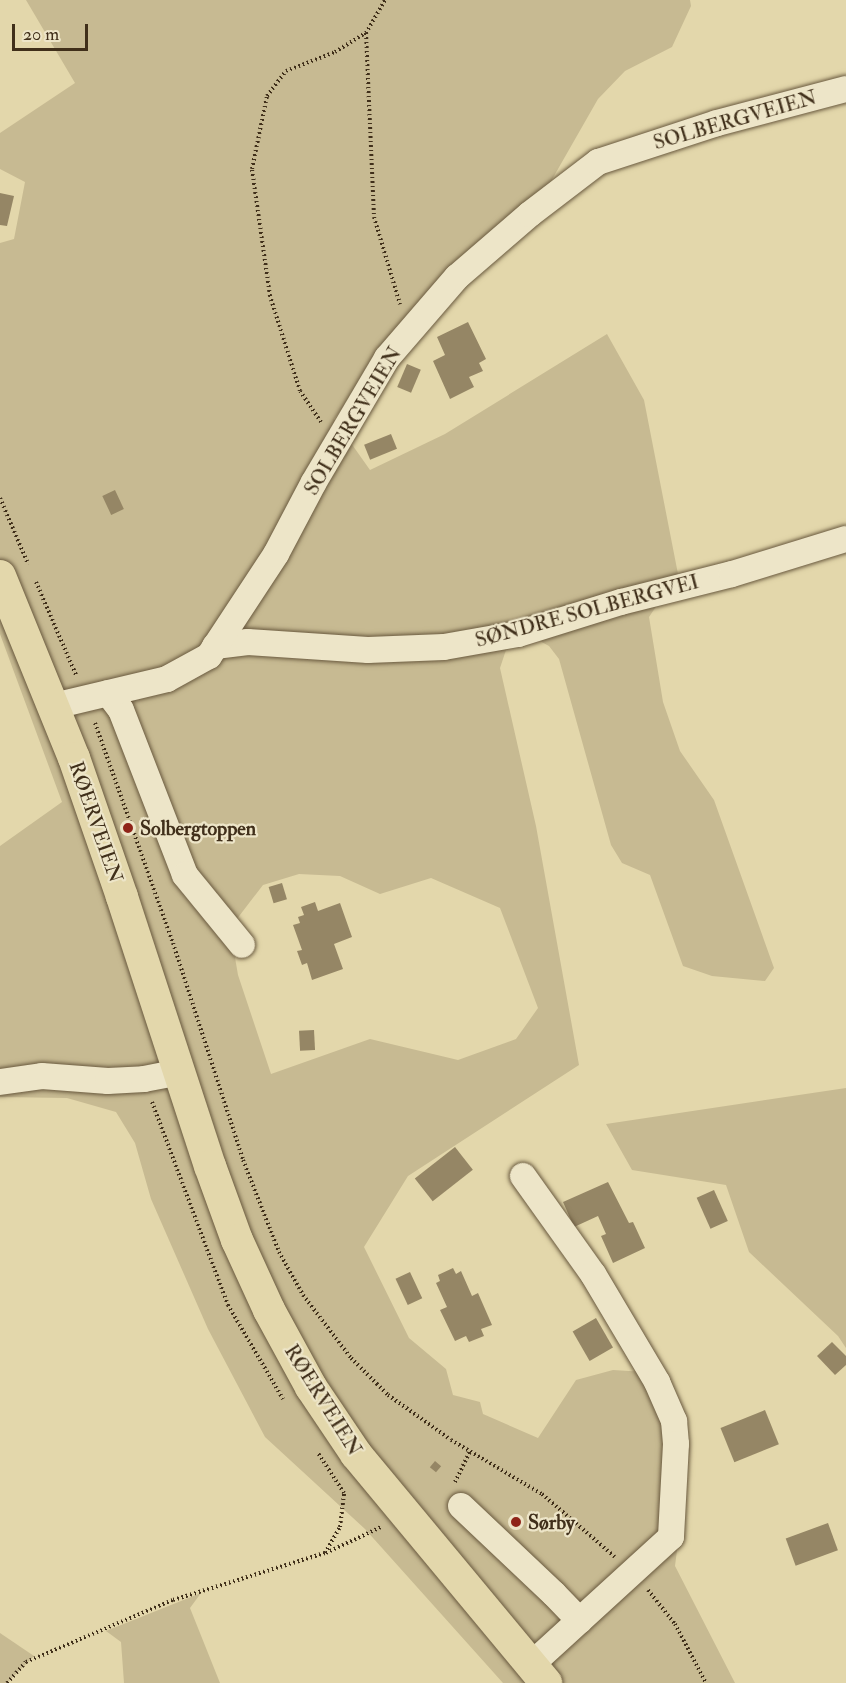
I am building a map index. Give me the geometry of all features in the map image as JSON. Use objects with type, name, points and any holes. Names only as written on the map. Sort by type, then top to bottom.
[{"type":"main road","name":"RØERVEIEN","points":[[0,576],[54,706],[107,851],[237,1240],[268,1310],[311,1387],[384,1491],[538,1674]]},
{"type":"street","name":"SOLBERGVEIEN","points":[[54,706],[179,674],[209,656],[276,554],[387,358],[457,277],[530,214],[598,162],[717,123],[846,89]]},
{"type":"street","name":"SØNDRE SOLBERGVEI","points":[[215,646],[248,642],[368,650],[444,647],[518,634],[621,602],[732,574],[846,539]]},
{"type":"street","points":[[97,696],[121,710],[185,875],[242,945]]},
{"type":"street","points":[[0,1082],[42,1076],[132,1079],[179,1072]]},
{"type":"street","points":[[522,1176],[593,1274],[657,1382],[674,1421],[676,1444],[671,1537],[580,1621],[538,1674]]},
{"type":"street","points":[[460,1506],[580,1621]]},
{"type":"path","points":[[336,445],[300,391],[270,297],[252,169],[267,96],[286,71],[335,52],[366,33],[385,0]]},
{"type":"path","points":[[366,33],[374,217],[409,333]]},
{"type":"path","points":[[0,498],[97,696],[172,943],[243,1160],[279,1252],[303,1295],[351,1358],[388,1395],[443,1434],[542,1494],[562,1509],[632,1573],[664,1606],[706,1683]]},
{"type":"path","points":[[325,1553],[340,1527],[344,1493]]},
{"type":"path","points":[[8,1683],[26,1662],[173,1600],[325,1553],[384,1525]]},
{"type":"shaded area","points":[[26,0],[690,0],[691,6],[672,47],[625,71],[598,99],[550,183],[447,269],[334,419],[370,470],[445,434],[607,334],[644,400],[678,574],[649,617],[663,702],[680,751],[714,800],[774,968],[765,981],[712,976],[683,966],[650,875],[622,863],[611,845],[559,659],[549,646],[538,640],[506,650],[500,668],[536,826],[579,1065],[408,1176],[364,1247],[409,1338],[446,1369],[453,1395],[480,1402],[483,1414],[538,1438],[576,1380],[613,1370],[661,1373],[690,1449],[675,1566],[735,1683],[503,1683],[365,1529],[265,1437],[208,1329],[151,1199],[135,1143],[116,1112],[67,1098],[0,1097],[0,846],[62,802],[0,634],[0,243],[14,239],[25,182],[0,169],[0,133],[75,83]],"holes":[[[299,874],[340,876],[380,894],[431,878],[500,908],[538,1008],[516,1039],[458,1060],[370,1039],[271,1074],[238,975],[230,928],[263,885]]]},
{"type":"shaded area","points":[[846,1088],[846,1348],[838,1336],[749,1252],[726,1185],[632,1170],[606,1124]]},
{"type":"shaded area","points":[[201,1593],[190,1608],[220,1683],[124,1683],[121,1642],[106,1631]]},
{"type":"shaded area","points":[[0,1633],[34,1656],[7,1683],[0,1683]]},
{"type":"building","points":[[0,193],[14,196],[7,226],[0,225]]},
{"type":"building","points":[[468,322],[486,359],[479,363],[483,371],[469,377],[474,387],[450,399],[433,361],[445,355],[437,337]]},
{"type":"building","points":[[407,364],[421,370],[411,393],[397,387]]},
{"type":"building","points":[[391,434],[397,449],[370,460],[364,445]]},
{"type":"building","points":[[115,490],[124,509],[111,515],[102,496]]},
{"type":"building","points":[[282,883],[287,899],[274,903],[269,887]]},
{"type":"building","points":[[315,902],[318,911],[340,903],[352,937],[334,944],[343,969],[312,980],[307,963],[302,965],[297,951],[302,950],[293,925],[300,923],[298,917],[304,915],[301,907]]},
{"type":"building","points":[[314,1030],[315,1050],[300,1051],[299,1031]]},
{"type":"building","points":[[455,1147],[473,1170],[433,1201],[415,1178]]},
{"type":"building","points":[[608,1182],[629,1223],[633,1222],[645,1248],[613,1263],[601,1236],[606,1234],[598,1216],[574,1227],[563,1202]]},
{"type":"building","points":[[714,1190],[728,1221],[710,1229],[697,1198]]},
{"type":"building","points":[[453,1268],[456,1274],[461,1271],[472,1296],[478,1293],[492,1325],[481,1329],[484,1336],[469,1342],[466,1336],[455,1341],[440,1310],[447,1307],[436,1283],[440,1281],[438,1275]]},
{"type":"building","points":[[410,1272],[422,1298],[408,1305],[395,1279]]},
{"type":"building","points":[[596,1318],[613,1347],[590,1361],[573,1332]]},
{"type":"building","points":[[832,1342],[846,1356],[846,1365],[835,1375],[817,1356]]},
{"type":"building","points":[[765,1410],[779,1444],[734,1462],[720,1428]]},
{"type":"building","points":[[435,1461],[441,1466],[436,1472],[430,1467]]},
{"type":"building","points":[[828,1523],[838,1550],[796,1566],[786,1538]]},
{"type":"place","name":"Solbergtoppen","points":[[128,828]]},
{"type":"place","name":"Sørby","points":[[516,1522]]}]
